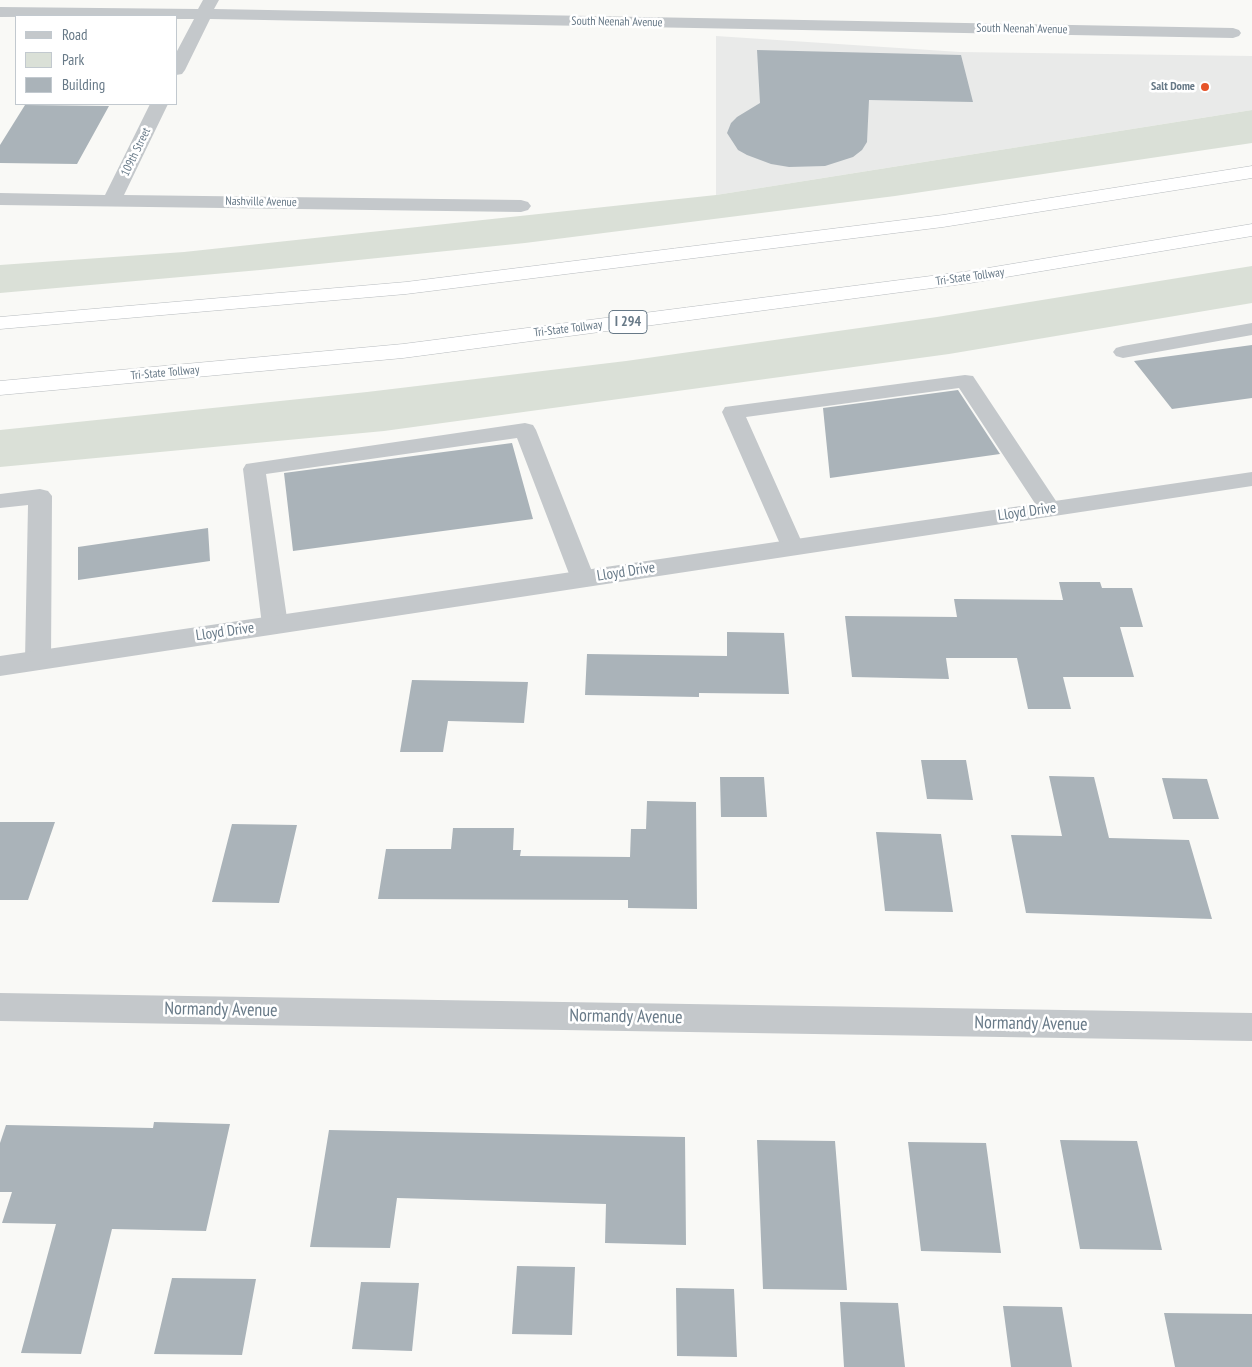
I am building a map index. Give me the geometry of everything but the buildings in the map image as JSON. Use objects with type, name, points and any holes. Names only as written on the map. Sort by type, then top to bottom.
[{"type":"highway","points":[[0,323],[416,286],[943,221],[1252,172]]},
{"type":"highway","name":"Tri-State Tollway","points":[[0,388],[403,351],[970,277],[1252,230]]},
{"type":"street","name":"South Neenah Avenue","points":[[0,12],[207,7],[1233,33]]},
{"type":"street","points":[[178,66],[207,7]]},
{"type":"street","name":"109th Street","points":[[112,200],[160,105]]},
{"type":"street","name":"Nashville Avenue","points":[[0,199],[521,206]]},
{"type":"street","name":"Lloyd Drive","points":[[0,666],[1252,479]]},
{"type":"street","name":"Normandy Avenue","points":[[0,1007],[1252,1027]]},
{"type":"lane","points":[[1124,352],[1252,330]]},
{"type":"lane","points":[[792,547],[733,412],[965,381],[1050,509]]},
{"type":"lane","points":[[275,625],[254,469],[525,430],[583,579]]},
{"type":"lane","points":[[0,501],[40,496],[38,660]]},
{"type":"shaded area","points":[[716,36],[960,52],[1252,56],[1252,110],[716,195]]},
{"type":"green space","points":[[1252,110],[1252,143],[895,196],[525,243],[260,270],[0,293],[0,265],[184,252],[716,195]]},
{"type":"green space","points":[[1252,266],[1252,303],[949,354],[384,431],[0,467],[0,430],[367,392],[626,361],[937,317]]},
{"type":"place","name":"Salt Dome","points":[[1205,87]]}]
